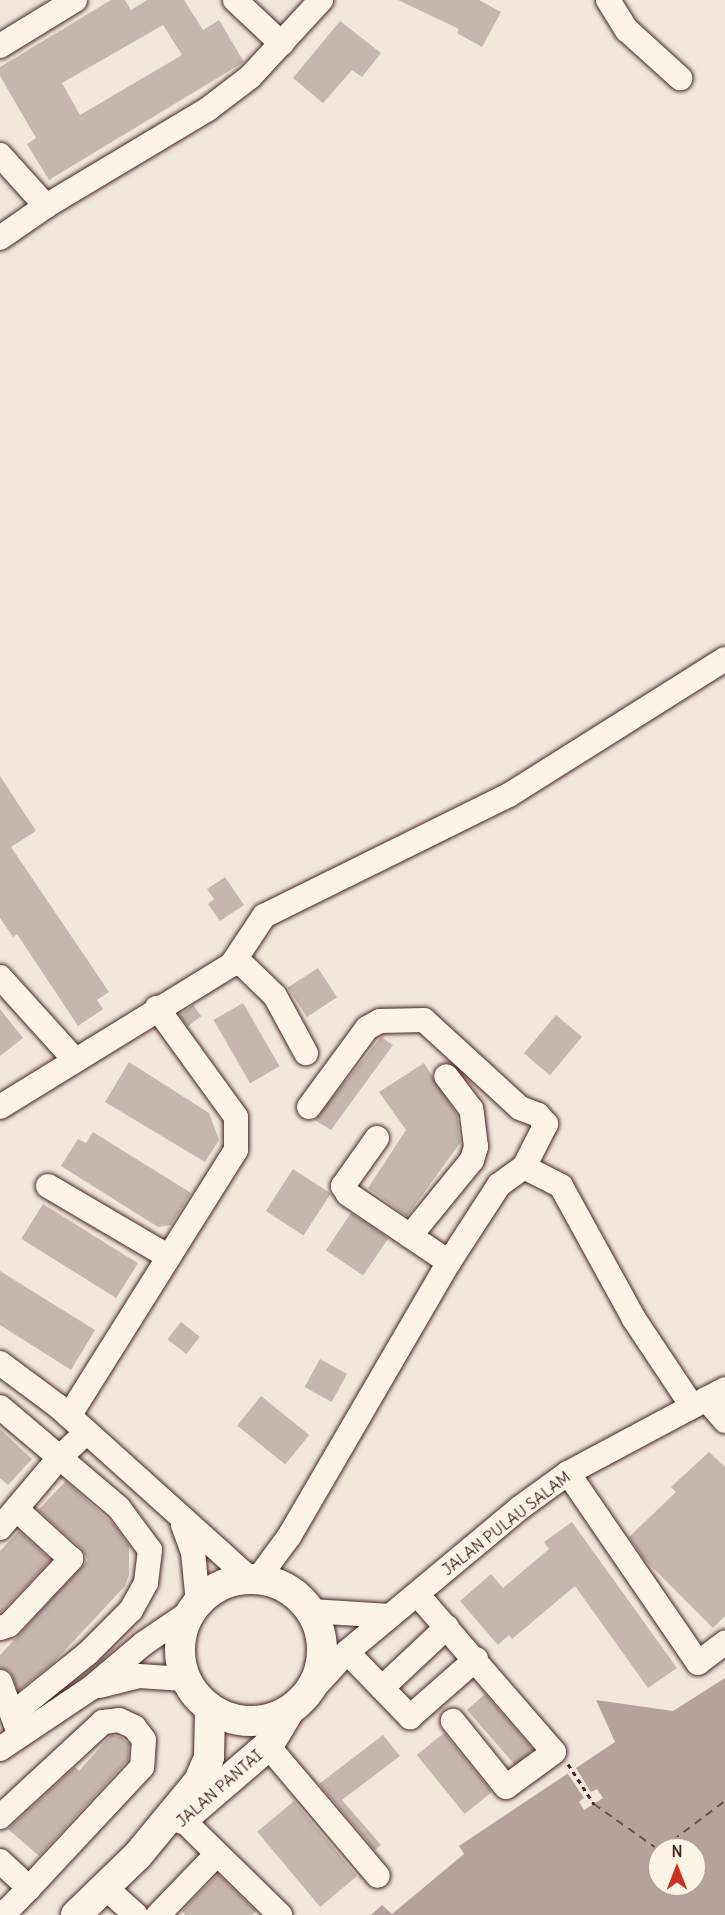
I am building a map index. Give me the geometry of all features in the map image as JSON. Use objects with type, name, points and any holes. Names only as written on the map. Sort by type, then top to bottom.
[{"type":"main road","points":[[253,1579],[274,1583],[295,1594],[311,1611],[321,1633],[322,1657],[311,1690],[289,1711],[262,1721],[238,1721],[210,1708],[198,1699],[185,1679],[179,1656],[181,1633],[194,1607],[227,1583],[253,1579]]},
{"type":"main road","name":"JALAN PANTAI","points":[[76,1915],[138,1855],[199,1781],[209,1757],[210,1708]]},
{"type":"main road","name":"JALAN PANTAI","points":[[138,1855],[183,1820],[267,1746],[289,1711]]},
{"type":"street","points":[[0,46],[75,0]]},
{"type":"street","points":[[235,0],[282,44]]},
{"type":"street","points":[[0,238],[46,206],[208,109],[250,77],[321,0]]},
{"type":"street","points":[[608,0],[627,30],[680,78]]},
{"type":"street","points":[[0,155],[46,206]]},
{"type":"street","points":[[232,964],[264,916],[509,795],[725,658]]},
{"type":"street","points":[[0,1107],[157,1008],[232,964],[241,963],[275,996],[306,1053]]},
{"type":"street","points":[[0,977],[75,1060]]},
{"type":"street","points":[[69,1416],[236,1150],[238,1133],[236,1117],[157,1008]]},
{"type":"street","points":[[0,1363],[69,1416],[181,1520],[253,1579],[290,1535],[449,1262],[499,1185],[524,1167],[546,1124],[538,1115],[520,1108],[462,1058],[440,1030],[424,1020],[380,1021],[367,1028],[309,1107]]},
{"type":"street","points":[[410,1236],[472,1160],[476,1147],[471,1109],[446,1076]]},
{"type":"street","points":[[377,1138],[343,1186],[348,1194],[449,1262]]},
{"type":"street","points":[[524,1167],[561,1186],[634,1319],[708,1398],[725,1421]]},
{"type":"street","points":[[48,1186],[169,1257]]},
{"type":"street","name":"JALAN PULAU SALAM","points":[[311,1690],[347,1652],[568,1473],[708,1398]]},
{"type":"street","points":[[0,1407],[119,1508],[150,1551],[146,1583],[131,1610],[10,1733]]},
{"type":"street","points":[[0,1528],[59,1458],[87,1432]]},
{"type":"street","points":[[568,1473],[698,1664],[725,1643]]},
{"type":"street","points":[[0,1628],[9,1625],[70,1559],[16,1509]]},
{"type":"street","points":[[10,1733],[71,1702],[143,1644],[194,1607],[193,1552],[181,1520]]},
{"type":"street","points":[[417,1594],[476,1659],[554,1752],[506,1787],[453,1721]]},
{"type":"street","points":[[311,1611],[390,1616]]},
{"type":"street","points":[[382,1688],[447,1627]]},
{"type":"street","points":[[347,1652],[410,1717],[476,1659]]},
{"type":"street","points":[[91,1688],[140,1676],[185,1679]]},
{"type":"street","points":[[0,1682],[10,1733]]},
{"type":"street","points":[[71,1702],[93,1731]]},
{"type":"street","points":[[0,1817],[103,1722],[119,1720],[134,1727],[144,1740],[142,1767],[3,1915]]},
{"type":"street","points":[[267,1746],[378,1876]]},
{"type":"street","points":[[183,1820],[280,1915]]},
{"type":"street","points":[[158,1915],[217,1854]]},
{"type":"street","points":[[0,1861],[29,1888]]},
{"type":"street","points":[[106,1888],[136,1915]]},
{"type":"path","points":[[554,1752],[560,1754],[594,1804]]},
{"type":"shaded area","points":[[725,1678],[725,1915],[371,1915],[382,1905],[392,1914],[464,1854],[459,1846],[615,1742],[596,1700],[673,1711]]},
{"type":"pier","points":[[574,1765],[591,1792],[597,1789],[603,1798],[584,1810],[579,1802],[584,1798],[566,1771]]},
{"type":"building","points":[[111,0],[125,0],[131,10],[147,0],[184,0],[203,30],[219,20],[244,62],[49,180],[27,144],[36,138],[0,76],[0,67]],"holes":[[[163,25],[182,55],[80,115],[62,83]]]},
{"type":"building","points":[[398,0],[479,0],[501,12],[482,47],[457,33],[459,29]]},
{"type":"building","points":[[340,21],[381,53],[362,77],[352,70],[323,103],[293,78]]},
{"type":"building","points":[[0,776],[36,831],[11,847],[109,992],[97,1000],[103,1009],[78,1026],[17,934],[13,937],[0,918]]},
{"type":"building","points":[[225,877],[244,905],[220,921],[208,904],[214,899],[207,889]]},
{"type":"building","points":[[318,968],[337,997],[307,1017],[288,988]]},
{"type":"building","points":[[243,1003],[280,1066],[250,1083],[214,1020]]},
{"type":"building","points":[[193,1005],[201,1016],[187,1026],[179,1015]]},
{"type":"building","points":[[0,1009],[23,1038],[0,1056]]},
{"type":"building","points":[[556,1015],[582,1037],[550,1075],[524,1053]]},
{"type":"building","points":[[381,1037],[393,1045],[331,1130],[315,1120]]},
{"type":"building","points":[[129,1062],[209,1113],[219,1140],[205,1162],[105,1102]]},
{"type":"building","points":[[424,1063],[457,1115],[460,1143],[407,1216],[368,1188],[406,1130],[379,1092]]},
{"type":"building","points":[[93,1132],[191,1193],[171,1225],[158,1227],[61,1166],[78,1139],[86,1143]]},
{"type":"building","points":[[293,1169],[331,1194],[304,1235],[266,1211]]},
{"type":"building","points":[[43,1204],[138,1263],[116,1298],[21,1239]]},
{"type":"building","points":[[351,1213],[388,1238],[363,1275],[326,1250]]},
{"type":"building","points":[[0,1271],[95,1330],[71,1370],[0,1325]]},
{"type":"building","points":[[181,1322],[200,1337],[186,1354],[167,1339]]},
{"type":"building","points":[[320,1359],[347,1374],[332,1402],[304,1387]]},
{"type":"building","points":[[261,1396],[309,1435],[285,1465],[237,1426]]},
{"type":"building","points":[[0,1429],[32,1459],[8,1485],[0,1478]]},
{"type":"building","points":[[709,1452],[725,1467],[725,1616],[713,1628],[644,1559],[629,1537],[676,1492],[671,1487]]},
{"type":"building","points":[[66,1481],[115,1526],[129,1546],[129,1575],[125,1586],[53,1663],[18,1691],[10,1671],[0,1668],[0,1655],[88,1560],[81,1548],[38,1510]]},
{"type":"building","points":[[572,1522],[677,1668],[648,1688],[575,1586],[512,1639],[509,1635],[498,1645],[460,1601],[491,1574],[503,1588],[549,1549],[544,1542]]},
{"type":"building","points":[[19,1531],[51,1560],[0,1613],[0,1551]]},
{"type":"building","points":[[485,1694],[534,1750],[515,1766],[467,1710]]},
{"type":"building","points":[[444,1733],[492,1792],[465,1814],[417,1755]]},
{"type":"building","points":[[111,1735],[121,1737],[129,1744],[128,1760],[39,1856],[8,1829],[75,1767],[79,1771]]},
{"type":"building","points":[[383,1735],[400,1756],[342,1800],[381,1845],[375,1850],[319,1784]]},
{"type":"building","points":[[294,1801],[357,1876],[320,1907],[257,1832]]},
{"type":"building","points":[[218,1874],[256,1911],[252,1915],[185,1915],[182,1911]]},
{"type":"ferry route","points":[[677,1837],[725,1801]]},
{"type":"ferry route","points":[[594,1804],[647,1842]]}]
